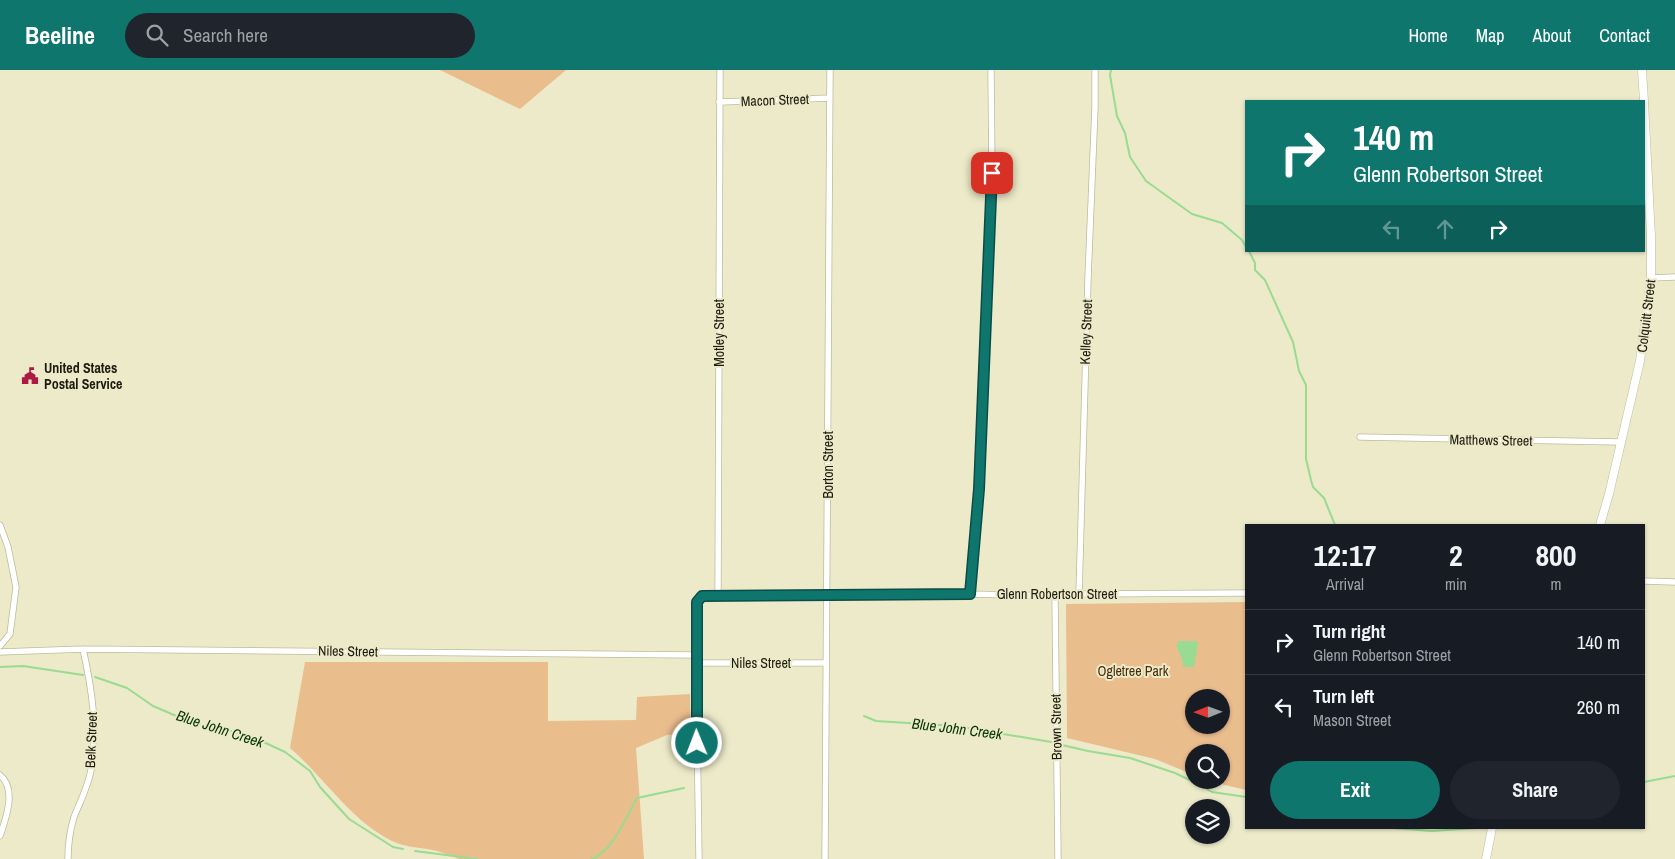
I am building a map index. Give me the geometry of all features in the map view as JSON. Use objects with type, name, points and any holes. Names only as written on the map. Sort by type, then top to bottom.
[{"type":"street","name":"Motley Street","points":[[718,595],[720,70]]},
{"type":"street","name":"Borton Street","points":[[825,859],[830,70]]},
{"type":"street","points":[[970,594],[979,489],[992,183],[991,70]]},
{"type":"street","name":"Kelley Street","points":[[1079,594],[1088,278],[1096,108],[1095,70]]},
{"type":"street","name":"Colquitt Street","points":[[1642,70],[1644,100]]},
{"type":"street","name":"Macon Street","points":[[719,102],[830,98]]},
{"type":"street","name":"Colquitt Street","points":[[1600,524],[1622,442],[1640,361],[1651,278],[1651,237],[1646,190],[1645,146]]},
{"type":"street","points":[[1651,278],[1675,277]]},
{"type":"street","name":"Matthews Street","points":[[1360,437],[1622,442]]},
{"type":"street","points":[[0,525],[8,547],[16,587],[10,634],[0,646]]},
{"type":"street","points":[[1645,581],[1675,582]]},
{"type":"street","name":"Glenn Robertson Street","points":[[718,595],[970,594],[1055,596],[1079,594],[1245,593]]},
{"type":"street","points":[[699,859],[697,602],[702,596],[718,595]]},
{"type":"street","name":"Brown Street","points":[[1055,596],[1058,859]]},
{"type":"street","name":"Niles Street","points":[[0,652],[83,649],[696,655]]},
{"type":"street","name":"Belk Street","points":[[68,859],[73,820],[85,794],[91,771],[94,724],[90,680],[83,649]]},
{"type":"street","name":"Niles Street","points":[[696,663],[826,663]]},
{"type":"street","points":[[0,775],[9,788],[5,820],[0,836]]},
{"type":"street","points":[[1486,859],[1492,829]]},
{"type":"green space","points":[[440,70],[566,70],[520,109]]},
{"type":"green space","name":"Ogletree Park","points":[[1245,602],[1245,790],[1230,786],[1230,744],[1185,744],[1185,771],[1155,759],[1067,738],[1066,604]]},
{"type":"green space","points":[[305,662],[548,662],[548,721],[636,720],[637,697],[690,694],[691,733],[667,735],[636,748],[644,859],[459,859],[437,851],[397,843],[377,832],[350,810],[290,748]]},
{"type":"shaded area","points":[[1179,641],[1196,641],[1198,643],[1194,667],[1183,667],[1183,662],[1176,645]]},
{"type":"waterway","points":[[1111,70],[1110,75],[1117,116],[1125,133],[1130,157],[1146,181],[1192,214],[1222,223],[1242,240],[1245,245]]},
{"type":"waterway","points":[[1250,252],[1255,263],[1255,270],[1265,280],[1293,342],[1299,371],[1306,385],[1306,459],[1313,487],[1324,498],[1335,524]]},
{"type":"waterway","name":"Blue John Creek","points":[[0,667],[23,666],[83,675]]},
{"type":"waterway","name":"Blue John Creek","points":[[95,677],[127,688],[153,706],[195,724],[217,727],[255,738],[285,752],[310,771],[320,787],[349,819],[393,847],[403,849]]},
{"type":"waterway","name":"Blue John Creek","points":[[864,716],[876,721],[956,726],[1051,742]]},
{"type":"waterway","name":"Blue John Creek","points":[[1062,745],[1130,758],[1175,773],[1212,792],[1245,797]]},
{"type":"waterway","name":"Blue John Creek","points":[[1645,782],[1675,776]]},
{"type":"waterway","name":"Blue John Creek","points":[[592,859],[607,848],[613,840],[624,824],[637,798],[684,788]]},
{"type":"waterway","name":"Blue John Creek","points":[[1405,829],[1432,831],[1462,829]]},
{"type":"waterway","name":"Blue John Creek","points":[[415,851],[477,859]]},
{"type":"place","name":"United States Postal Service","points":[[30,376]]},
{"type":"route","points":[[697,743],[697,602],[702,596],[970,594],[979,489],[992,173]]}]
